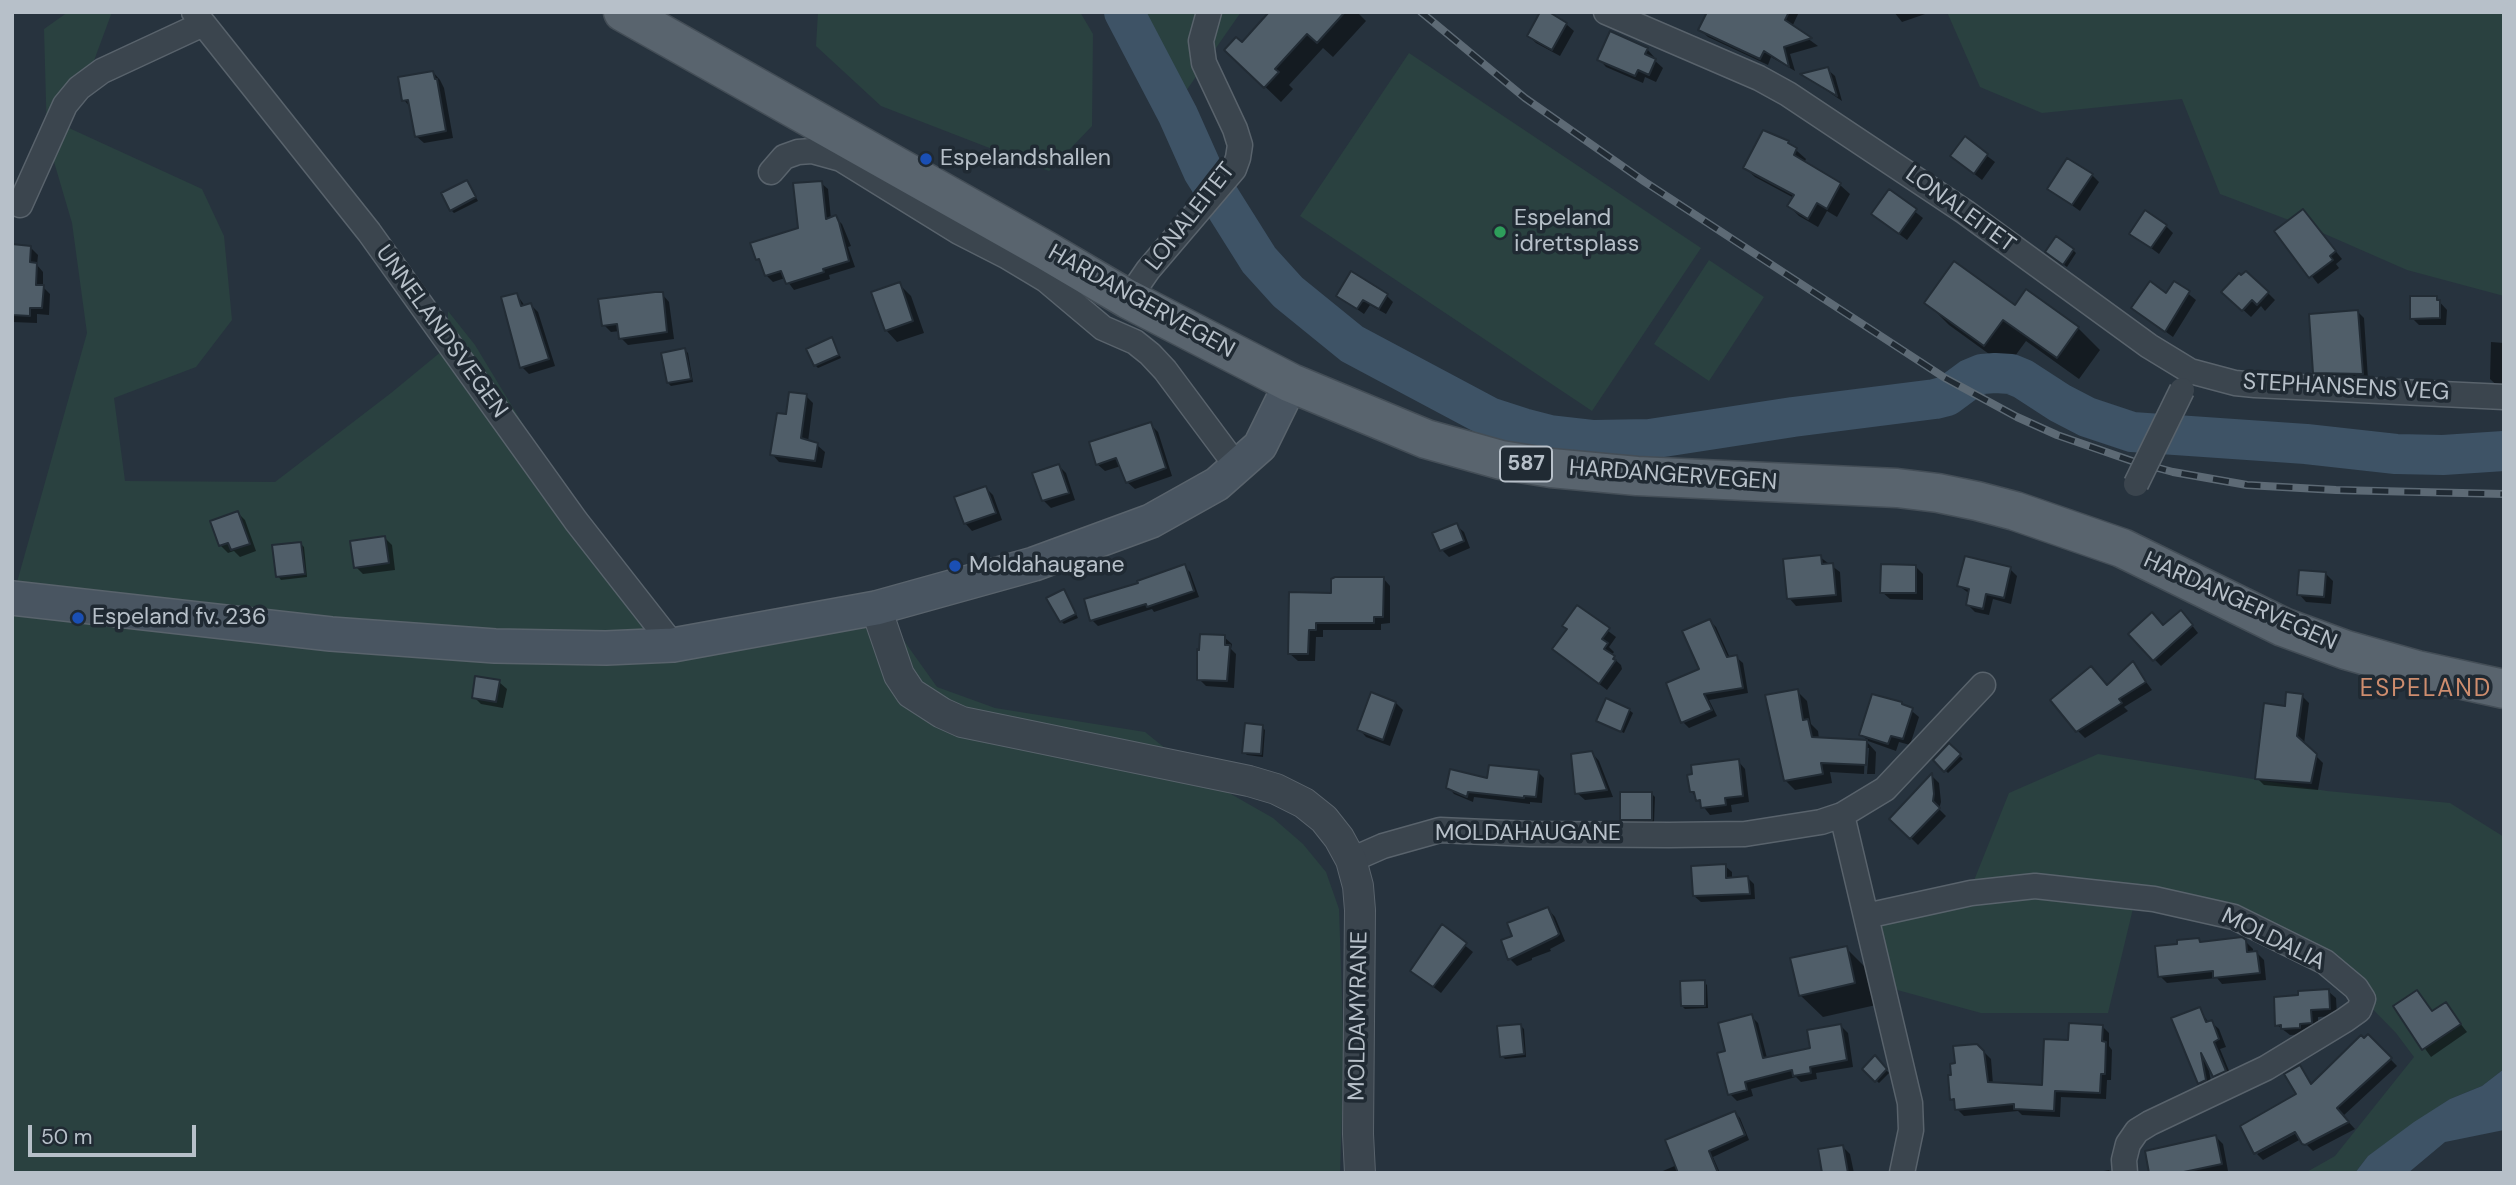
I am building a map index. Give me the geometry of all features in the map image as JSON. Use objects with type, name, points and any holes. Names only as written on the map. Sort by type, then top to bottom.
[{"type":"main road","name":"HARDANGERVEGEN","points":[[624,13],[1128,299],[1291,383],[1426,439],[1501,460],[1551,468],[1897,488],[1977,500],[2122,548],[2283,627],[2346,650],[2417,670],[2504,689]]},
{"type":"main road","points":[[12,598],[331,634],[495,646],[606,648],[673,645],[876,608],[1034,564],[1151,521],[1194,499],[1238,468],[1260,446],[1291,383]]},
{"type":"street","name":"LONALEITET","points":[[1128,299],[1148,270],[1234,169],[1240,145],[1204,63],[1201,41],[1209,12]]},
{"type":"street","name":"LONALEITET","points":[[1606,12],[1747,73],[1788,94],[1944,197],[2149,346],[2186,381]]},
{"type":"street","name":"UNNELANDSVEGEN","points":[[20,205],[65,105],[79,88],[102,71],[199,18],[369,232],[576,522],[673,645]]},
{"type":"street","points":[[771,172],[784,156],[798,152],[812,151],[841,159],[939,220],[1046,281],[1102,328],[1135,342],[1150,354],[1238,468]]},
{"type":"street","name":"STEPHANSENS VEG","points":[[2186,381],[2504,397]]},
{"type":"street","points":[[2136,484],[2186,381]]},
{"type":"street","points":[[876,608],[899,675],[911,693],[942,713],[975,725],[1249,781],[1276,789],[1304,803],[1324,819],[1351,860]]},
{"type":"street","name":"MOLDAHAUGANE","points":[[1351,860],[1383,846],[1440,830],[1531,834],[1745,834],[1821,822],[1842,815],[1885,789],[1983,685]]},
{"type":"street","points":[[1842,815],[1910,1103],[1911,1130],[1902,1173]]},
{"type":"street","name":"MOLDAMYRANE","points":[[1351,860],[1358,886],[1360,910],[1360,1173]]},
{"type":"street","name":"MOLDALIA","points":[[1866,916],[1925,901],[2035,886],[2154,899],[2234,916],[2325,962],[2356,988],[2363,999],[2359,1010],[2345,1020],[2266,1068],[2150,1123],[2137,1132],[2128,1144],[2124,1160],[2125,1173]]},
{"type":"green space","points":[[68,12],[112,12],[69,128],[202,189],[224,236],[232,320],[196,367],[114,398],[125,481],[275,482],[448,346],[448,311],[475,345],[629,599],[655,635],[864,605],[892,624],[937,687],[995,708],[1145,732],[1201,777],[1273,818],[1303,844],[1326,872],[1339,909],[1344,1056],[1340,1173],[12,1173],[12,600],[87,333],[72,223],[47,138],[44,29]]},
{"type":"green space","points":[[818,12],[1080,12],[1093,34],[1092,126],[1049,171],[881,106],[816,46]]},
{"type":"green space","points":[[1126,12],[1241,12],[1177,104],[1139,63]]},
{"type":"green space","points":[[1947,12],[2504,12],[2504,296],[2407,270],[2318,231],[2220,194],[2182,99],[2042,113],[1980,87]]},
{"type":"green space","name":"Espeland idrettsplass","points":[[1409,53],[1701,248],[1592,411],[1300,216]]},
{"type":"green space","points":[[1709,260],[1764,297],[1709,381],[1654,344]]},
{"type":"green space","points":[[2098,754],[2327,791],[2450,803],[2504,837],[2504,1069],[2482,1086],[2450,1099],[2368,1156],[2355,1173],[2305,1173],[2335,1156],[2414,1057],[2396,1033],[2309,944],[2135,900],[2108,1013],[1981,1013],[1890,988],[1876,914],[1971,888],[2009,793]]},
{"type":"water","points":[[2504,1069],[2504,1130],[2445,1142],[2408,1173],[2355,1173],[2368,1156],[2414,1122],[2450,1099],[2482,1086]]},
{"type":"building","points":[[1269,12],[1345,12],[1317,43],[1307,34],[1275,69],[1279,72],[1264,88],[1224,50],[1236,37],[1242,42]]},
{"type":"building","points":[[1540,12],[1549,12],[1567,23],[1552,50],[1527,36]]},
{"type":"building","points":[[1707,12],[1789,12],[1785,20],[1812,38],[1784,47],[1789,67],[1764,51],[1760,59],[1698,30]]},
{"type":"building","points":[[1610,31],[1648,48],[1645,54],[1656,59],[1649,75],[1638,70],[1635,76],[1597,60]]},
{"type":"building","points":[[1828,67],[1837,96],[1800,74]]},
{"type":"building","points":[[433,71],[437,79],[446,131],[415,137],[408,100],[402,101],[398,77]]},
{"type":"building","points":[[1763,130],[1789,141],[1788,143],[1797,148],[1794,155],[1841,183],[1827,209],[1817,203],[1808,219],[1787,206],[1794,195],[1743,168]]},
{"type":"building","points":[[1965,136],[1988,154],[1974,174],[1950,156]]},
{"type":"building","points":[[2067,158],[2093,174],[2072,205],[2047,189]]},
{"type":"building","points":[[467,180],[476,197],[450,211],[441,193]]},
{"type":"building","points":[[822,181],[826,219],[836,215],[849,261],[786,284],[781,271],[765,276],[750,243],[798,228],[793,183]]},
{"type":"building","points":[[1889,189],[1917,209],[1899,234],[1871,214]]},
{"type":"building","points":[[2303,209],[2336,251],[2330,256],[2333,260],[2309,278],[2274,231]]},
{"type":"building","points":[[2145,210],[2167,225],[2151,248],[2129,234]]},
{"type":"building","points":[[2056,236],[2074,249],[2063,265],[2045,252]]},
{"type":"building","points":[[12,244],[31,246],[30,262],[37,263],[36,285],[44,285],[42,308],[30,308],[30,316],[12,315]]},
{"type":"building","points":[[1954,261],[2015,305],[2026,289],[2079,327],[2057,358],[2003,320],[1984,346],[1924,303]]},
{"type":"building","points":[[1351,271],[1388,294],[1379,309],[1363,300],[1357,309],[1336,296]]},
{"type":"building","points":[[2246,271],[2269,292],[2257,305],[2252,300],[2242,311],[2221,292],[2239,273],[2241,275]]},
{"type":"building","points":[[2150,281],[2166,293],[2174,281],[2190,291],[2165,332],[2131,308]]},
{"type":"building","points":[[900,282],[913,321],[885,331],[871,292]]},
{"type":"building","points":[[663,292],[667,332],[619,339],[617,324],[602,326],[598,299]]},
{"type":"building","points":[[517,293],[521,306],[531,303],[549,359],[520,368],[501,297]]},
{"type":"building","points":[[2410,296],[2437,296],[2437,300],[2440,300],[2440,318],[2410,319]]},
{"type":"building","points":[[2358,310],[2363,374],[2313,373],[2309,314]]},
{"type":"building","points":[[832,337],[839,355],[814,366],[806,349]]},
{"type":"building","points":[[685,348],[691,379],[667,383],[661,353]]},
{"type":"building","points":[[789,392],[807,394],[801,438],[818,443],[815,461],[770,455],[777,413],[786,414]]},
{"type":"building","points":[[1151,422],[1166,468],[1126,483],[1116,458],[1096,465],[1089,442]]},
{"type":"building","points":[[1059,464],[1069,493],[1042,501],[1032,473]]},
{"type":"building","points":[[986,486],[996,513],[964,524],[954,497]]},
{"type":"building","points":[[238,511],[250,544],[231,550],[228,543],[219,546],[210,521]]},
{"type":"building","points":[[1457,523],[1464,541],[1440,551],[1432,533]]},
{"type":"building","points":[[385,536],[389,563],[354,568],[350,541]]},
{"type":"building","points":[[301,542],[305,574],[276,577],[272,545]]},
{"type":"building","points":[[1821,555],[1822,564],[1833,563],[1836,595],[1787,599],[1783,559]]},
{"type":"building","points":[[1965,556],[2011,567],[2004,598],[1986,594],[1983,609],[1966,605],[1969,589],[1957,586]]},
{"type":"building","points":[[1185,564],[1194,591],[1147,607],[1146,604],[1090,621],[1084,599],[1138,583],[1137,581]]},
{"type":"building","points":[[1881,564],[1916,565],[1916,593],[1880,593]]},
{"type":"building","points":[[2299,570],[2326,572],[2324,597],[2297,595]]},
{"type":"building","points":[[1384,577],[1383,617],[1374,617],[1374,623],[1316,623],[1316,630],[1309,630],[1308,654],[1288,654],[1289,592],[1331,593],[1331,579]]},
{"type":"building","points":[[1064,589],[1076,614],[1060,622],[1046,598]]},
{"type":"building","points":[[1577,605],[1610,628],[1602,639],[1608,643],[1604,649],[1615,656],[1613,659],[1616,660],[1599,684],[1552,649],[1567,629],[1562,626]]},
{"type":"building","points":[[2181,610],[2193,625],[2153,661],[2128,634],[2152,612],[2163,625]]},
{"type":"building","points":[[1710,619],[1727,657],[1737,655],[1743,688],[1704,694],[1712,710],[1681,723],[1666,683],[1699,669],[1682,631]]},
{"type":"building","points":[[1200,634],[1225,635],[1225,645],[1230,645],[1227,681],[1197,680]]},
{"type":"building","points":[[2133,661],[2146,682],[2119,699],[2122,703],[2076,732],[2050,700],[2091,666],[2107,685]]},
{"type":"building","points":[[475,676],[500,680],[496,702],[472,698]]},
{"type":"building","points":[[1798,689],[1803,720],[1808,719],[1812,737],[1867,740],[1866,765],[1821,763],[1823,774],[1784,781],[1765,695]]},
{"type":"building","points":[[1371,692],[1396,702],[1383,740],[1357,730]]},
{"type":"building","points":[[2286,692],[2303,694],[2297,736],[2317,754],[2311,783],[2255,779],[2264,703],[2285,706]]},
{"type":"building","points":[[1872,694],[1902,702],[1913,708],[1903,739],[1891,736],[1888,744],[1859,735]]},
{"type":"building","points":[[1606,698],[1630,709],[1621,732],[1596,721]]},
{"type":"building","points":[[1245,723],[1263,725],[1261,754],[1242,753]]},
{"type":"building","points":[[1949,743],[1961,754],[1944,772],[1933,760]]},
{"type":"building","points":[[1592,751],[1607,790],[1575,794],[1571,754]]},
{"type":"building","points":[[1739,759],[1743,796],[1725,798],[1726,805],[1701,808],[1700,800],[1696,801],[1694,792],[1690,792],[1687,775],[1692,774],[1691,765]]},
{"type":"building","points":[[1489,765],[1539,770],[1536,797],[1468,792],[1467,797],[1446,788],[1450,769],[1487,778]]},
{"type":"building","points":[[1932,773],[1933,801],[1940,808],[1910,839],[1889,819]]},
{"type":"building","points":[[1620,792],[1652,792],[1652,820],[1620,820]]},
{"type":"building","points":[[1726,864],[1726,878],[1748,876],[1750,894],[1693,896],[1691,866]]},
{"type":"building","points":[[1548,907],[1559,934],[1508,960],[1501,940],[1512,936],[1507,923]]},
{"type":"building","points":[[1442,924],[1467,943],[1433,987],[1410,971]]},
{"type":"building","points":[[2242,937],[2246,940],[2247,952],[2257,951],[2260,973],[2213,978],[2213,971],[2158,977],[2155,946],[2177,944],[2177,940],[2199,938],[2200,942]]},
{"type":"building","points":[[1847,946],[1855,983],[1799,996],[1790,958]]},
{"type":"building","points":[[1705,980],[1705,1006],[1681,1006],[1680,981]]},
{"type":"building","points":[[2329,989],[2330,1009],[2311,1010],[2312,1023],[2300,1024],[2300,1028],[2281,1029],[2281,1025],[2275,1026],[2274,997],[2298,995],[2298,991]]},
{"type":"building","points":[[2417,990],[2432,1011],[2446,1002],[2461,1024],[2422,1050],[2393,1006]]},
{"type":"building","points":[[2200,1007],[2206,1022],[2212,1020],[2219,1039],[2214,1042],[2226,1071],[2213,1077],[2201,1053],[2206,1080],[2198,1084],[2171,1018]]},
{"type":"building","points":[[1752,1014],[1763,1058],[1810,1048],[1807,1030],[1841,1024],[1847,1060],[1810,1067],[1811,1073],[1793,1076],[1792,1070],[1745,1082],[1747,1090],[1728,1095],[1717,1053],[1725,1051],[1718,1023]]},
{"type":"building","points":[[2069,1023],[2103,1025],[2102,1041],[2106,1042],[2105,1074],[2101,1074],[2100,1093],[2055,1091],[2054,1111],[2014,1109],[2014,1104],[1955,1110],[1954,1099],[1950,1100],[1948,1075],[1951,1075],[1950,1064],[1955,1063],[1953,1046],[1977,1044],[1984,1051],[1988,1082],[2042,1085],[2044,1039],[2068,1040]]},
{"type":"building","points":[[1521,1024],[1524,1054],[1500,1057],[1497,1026]]},
{"type":"building","points":[[2368,1034],[2392,1058],[2337,1108],[2349,1122],[2305,1145],[2295,1132],[2254,1154],[2240,1126],[2296,1094],[2284,1074],[2300,1065],[2311,1084],[2361,1035],[2364,1038]]},
{"type":"building","points":[[1875,1055],[1887,1069],[1875,1082],[1862,1069]]},
{"type":"building","points":[[1735,1111],[1745,1135],[1709,1151],[1718,1173],[1678,1173],[1665,1140]]},
{"type":"building","points":[[2216,1135],[2222,1164],[2179,1173],[2149,1173],[2145,1151]]},
{"type":"building","points":[[1843,1145],[1848,1173],[1822,1173],[1818,1149]]},
{"type":"waterway","points":[[1124,12],[1178,115],[1203,171],[1259,260],[1288,292],[1352,344],[1489,417],[1523,428],[1550,435],[1594,440],[1650,439],[1935,399],[1947,396],[1970,379],[1995,373],[2011,374],[2023,379],[2087,417],[2132,432],[2306,444],[2396,454],[2443,455],[2504,451]]},
{"type":"railway","points":[[1421,12],[1525,98],[1645,182],[1945,378],[2017,417],[2057,435],[2173,472],[2247,485],[2504,494]]},
{"type":"place","name":"Espelandshallen","points":[[926,159]]},
{"type":"place","name":"Espeland idrettsplass","points":[[1500,232]]},
{"type":"place","name":"Moldahaugane","points":[[955,566]]},
{"type":"place","name":"Espeland fv. 236","points":[[78,618]]},
{"type":"district","name":"ESPELAND","points":[[2426,690]]}]
